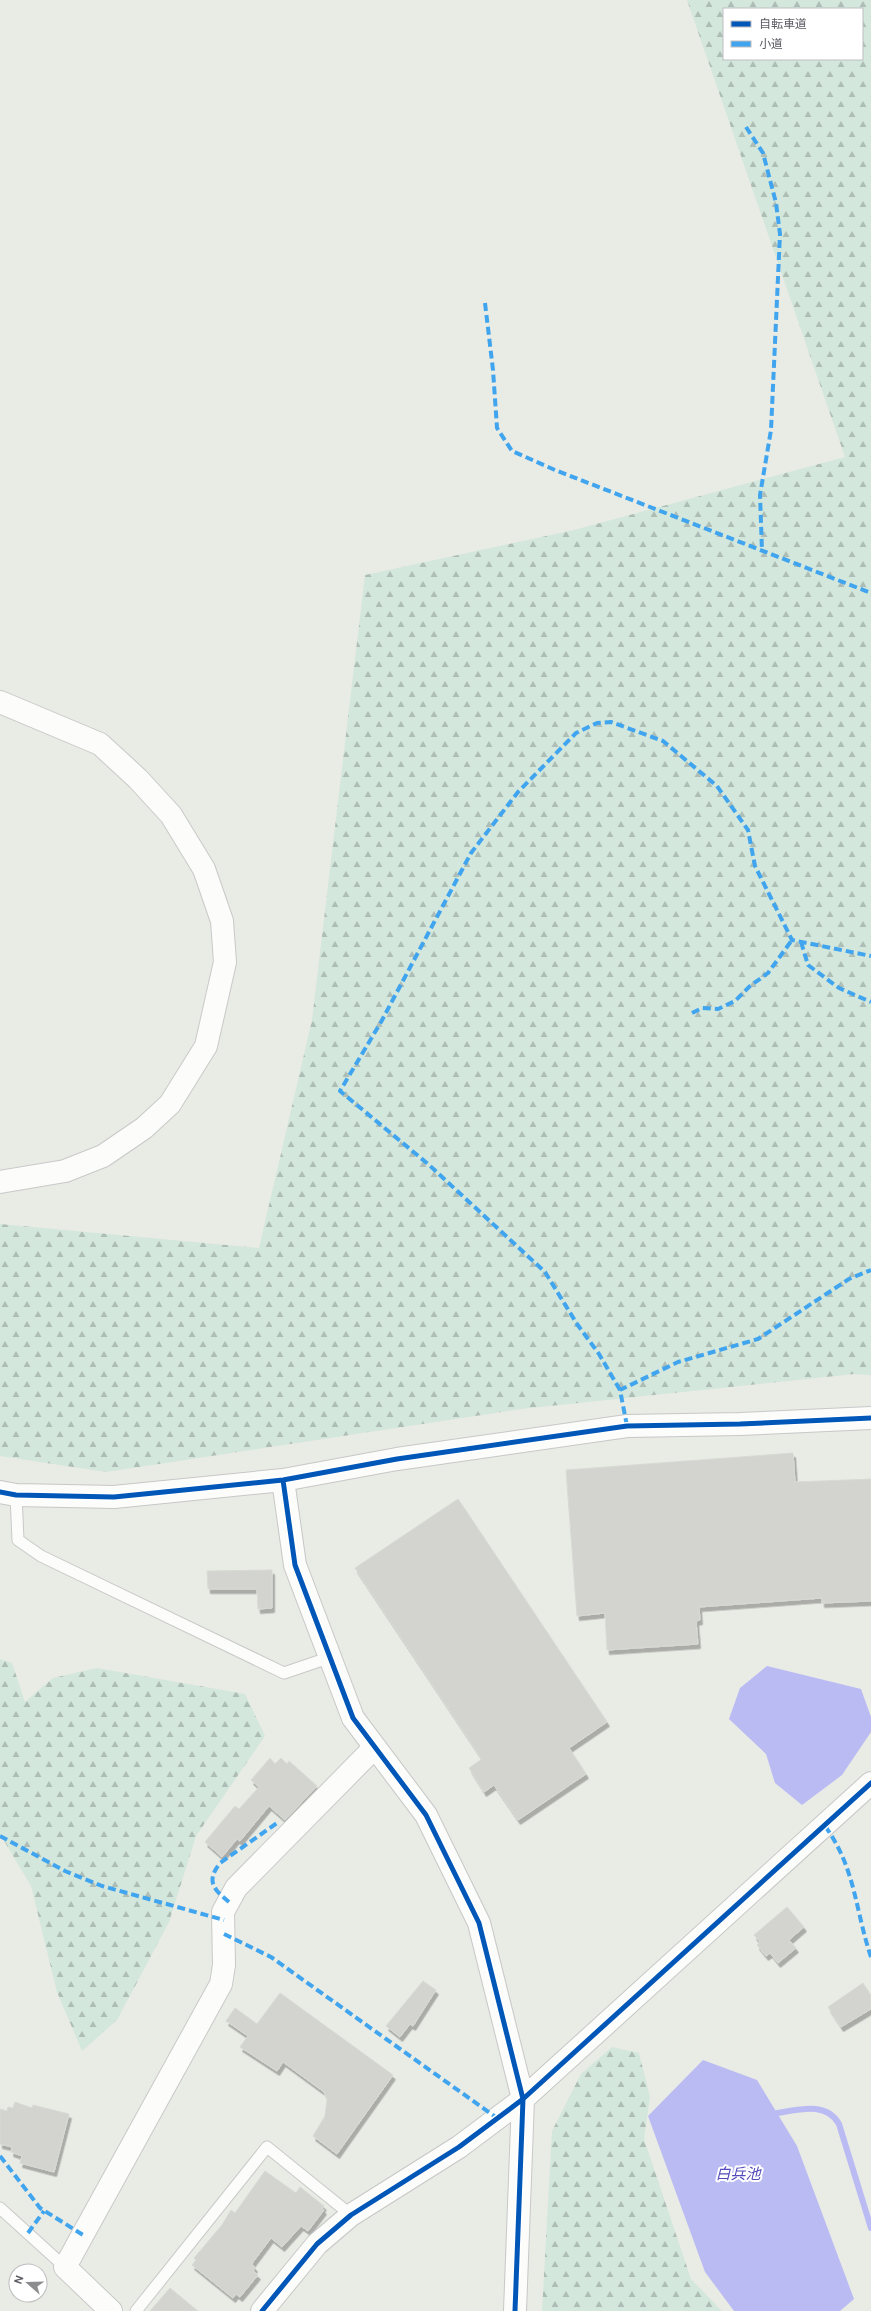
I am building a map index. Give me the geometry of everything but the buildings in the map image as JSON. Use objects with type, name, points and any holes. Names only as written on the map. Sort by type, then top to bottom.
[{"type":"street","points":[[0,702],[100,744],[138,779],[171,815],[204,869],[222,921],[225,962],[206,1046],[170,1104],[144,1128],[103,1156],[65,1171],[0,1182]]},
{"type":"street","points":[[8,1493],[114,1498],[283,1480],[397,1459],[627,1426],[740,1424],[871,1418]]},
{"type":"street","points":[[283,1480],[295,1565],[353,1718],[374,1748],[426,1815],[479,1923],[523,2099],[515,2311]]},
{"type":"street","points":[[111,2311],[65,2267],[221,1984],[224,1965],[223,1912],[236,1888],[374,1748]]},
{"type":"street","points":[[262,2311],[317,2244],[351,2215],[459,2147],[523,2099],[871,1783]]},
{"type":"lane","points":[[8,1493],[18,1540],[41,1556],[284,1673],[331,1657]]},
{"type":"lane","points":[[136,2311],[267,2147],[351,2215]]},
{"type":"lane","points":[[0,2208],[65,2267]]},
{"type":"green space","points":[[687,0],[871,0],[871,1375],[854,1374],[521,1409],[106,1472],[0,1456],[0,1224],[259,1248],[312,1020],[365,575],[574,530],[845,457]]},
{"type":"green space","points":[[0,1659],[12,1663],[25,1702],[53,1678],[97,1668],[245,1694],[265,1736],[196,1836],[169,1922],[117,2020],[82,2051],[57,1992],[31,1886],[0,1834]]},
{"type":"green space","points":[[612,2047],[639,2053],[650,2097],[644,2139],[691,2279],[722,2311],[542,2311],[552,2131],[581,2074]]},
{"type":"water","points":[[767,1666],[861,1689],[871,1717],[871,1732],[842,1775],[802,1805],[775,1783],[766,1754],[729,1719],[740,1688]]},
{"type":"water","name":"白兵池","points":[[703,2060],[757,2080],[797,2146],[854,2299],[840,2311],[734,2311],[705,2272],[648,2116]]},
{"type":"waterway","points":[[777,2113],[802,2109],[819,2110],[827,2112],[839,2124],[871,2228]]},
{"type":"marked path","points":[[746,127],[763,153],[776,203],[780,234],[771,430],[760,495],[762,551]]},
{"type":"marked path","points":[[485,303],[493,370],[497,428],[512,451],[555,470],[871,593]]},
{"type":"marked path","points":[[620,1390],[599,1354],[577,1324],[545,1272],[428,1164],[340,1091],[381,1022],[471,853],[518,792],[576,733],[597,723],[611,722],[663,741],[717,786],[748,830],[755,866],[792,940],[871,956]]},
{"type":"marked path","points":[[692,1013],[702,1008],[718,1009],[735,1001],[750,986],[768,973],[792,940]]},
{"type":"marked path","points":[[801,942],[808,965],[839,988],[871,1002]]},
{"type":"marked path","points":[[627,1426],[620,1390],[678,1362],[758,1339],[849,1279],[871,1270]]},
{"type":"marked path","points":[[229,1902],[215,1889],[213,1884],[212,1880],[216,1869],[220,1863],[277,1823]]},
{"type":"marked path","points":[[825,1826],[835,1842],[849,1874],[871,1957]]},
{"type":"marked path","points":[[0,1836],[65,1871],[102,1886],[224,1920]]},
{"type":"marked path","points":[[224,1934],[271,1957],[497,2118]]},
{"type":"marked path","points":[[0,2156],[40,2208],[83,2235]]},
{"type":"marked path","points":[[28,2233],[44,2211]]},
{"type":"cycle path","points":[[0,1492],[16,1495],[114,1497],[283,1480],[397,1459],[627,1426],[740,1424],[871,1418]]},
{"type":"cycle path","points":[[283,1480],[295,1565],[353,1718],[426,1815],[479,1923],[523,2099],[515,2311]]},
{"type":"cycle path","points":[[262,2311],[317,2244],[351,2215],[459,2147],[523,2099],[871,1783]]}]
